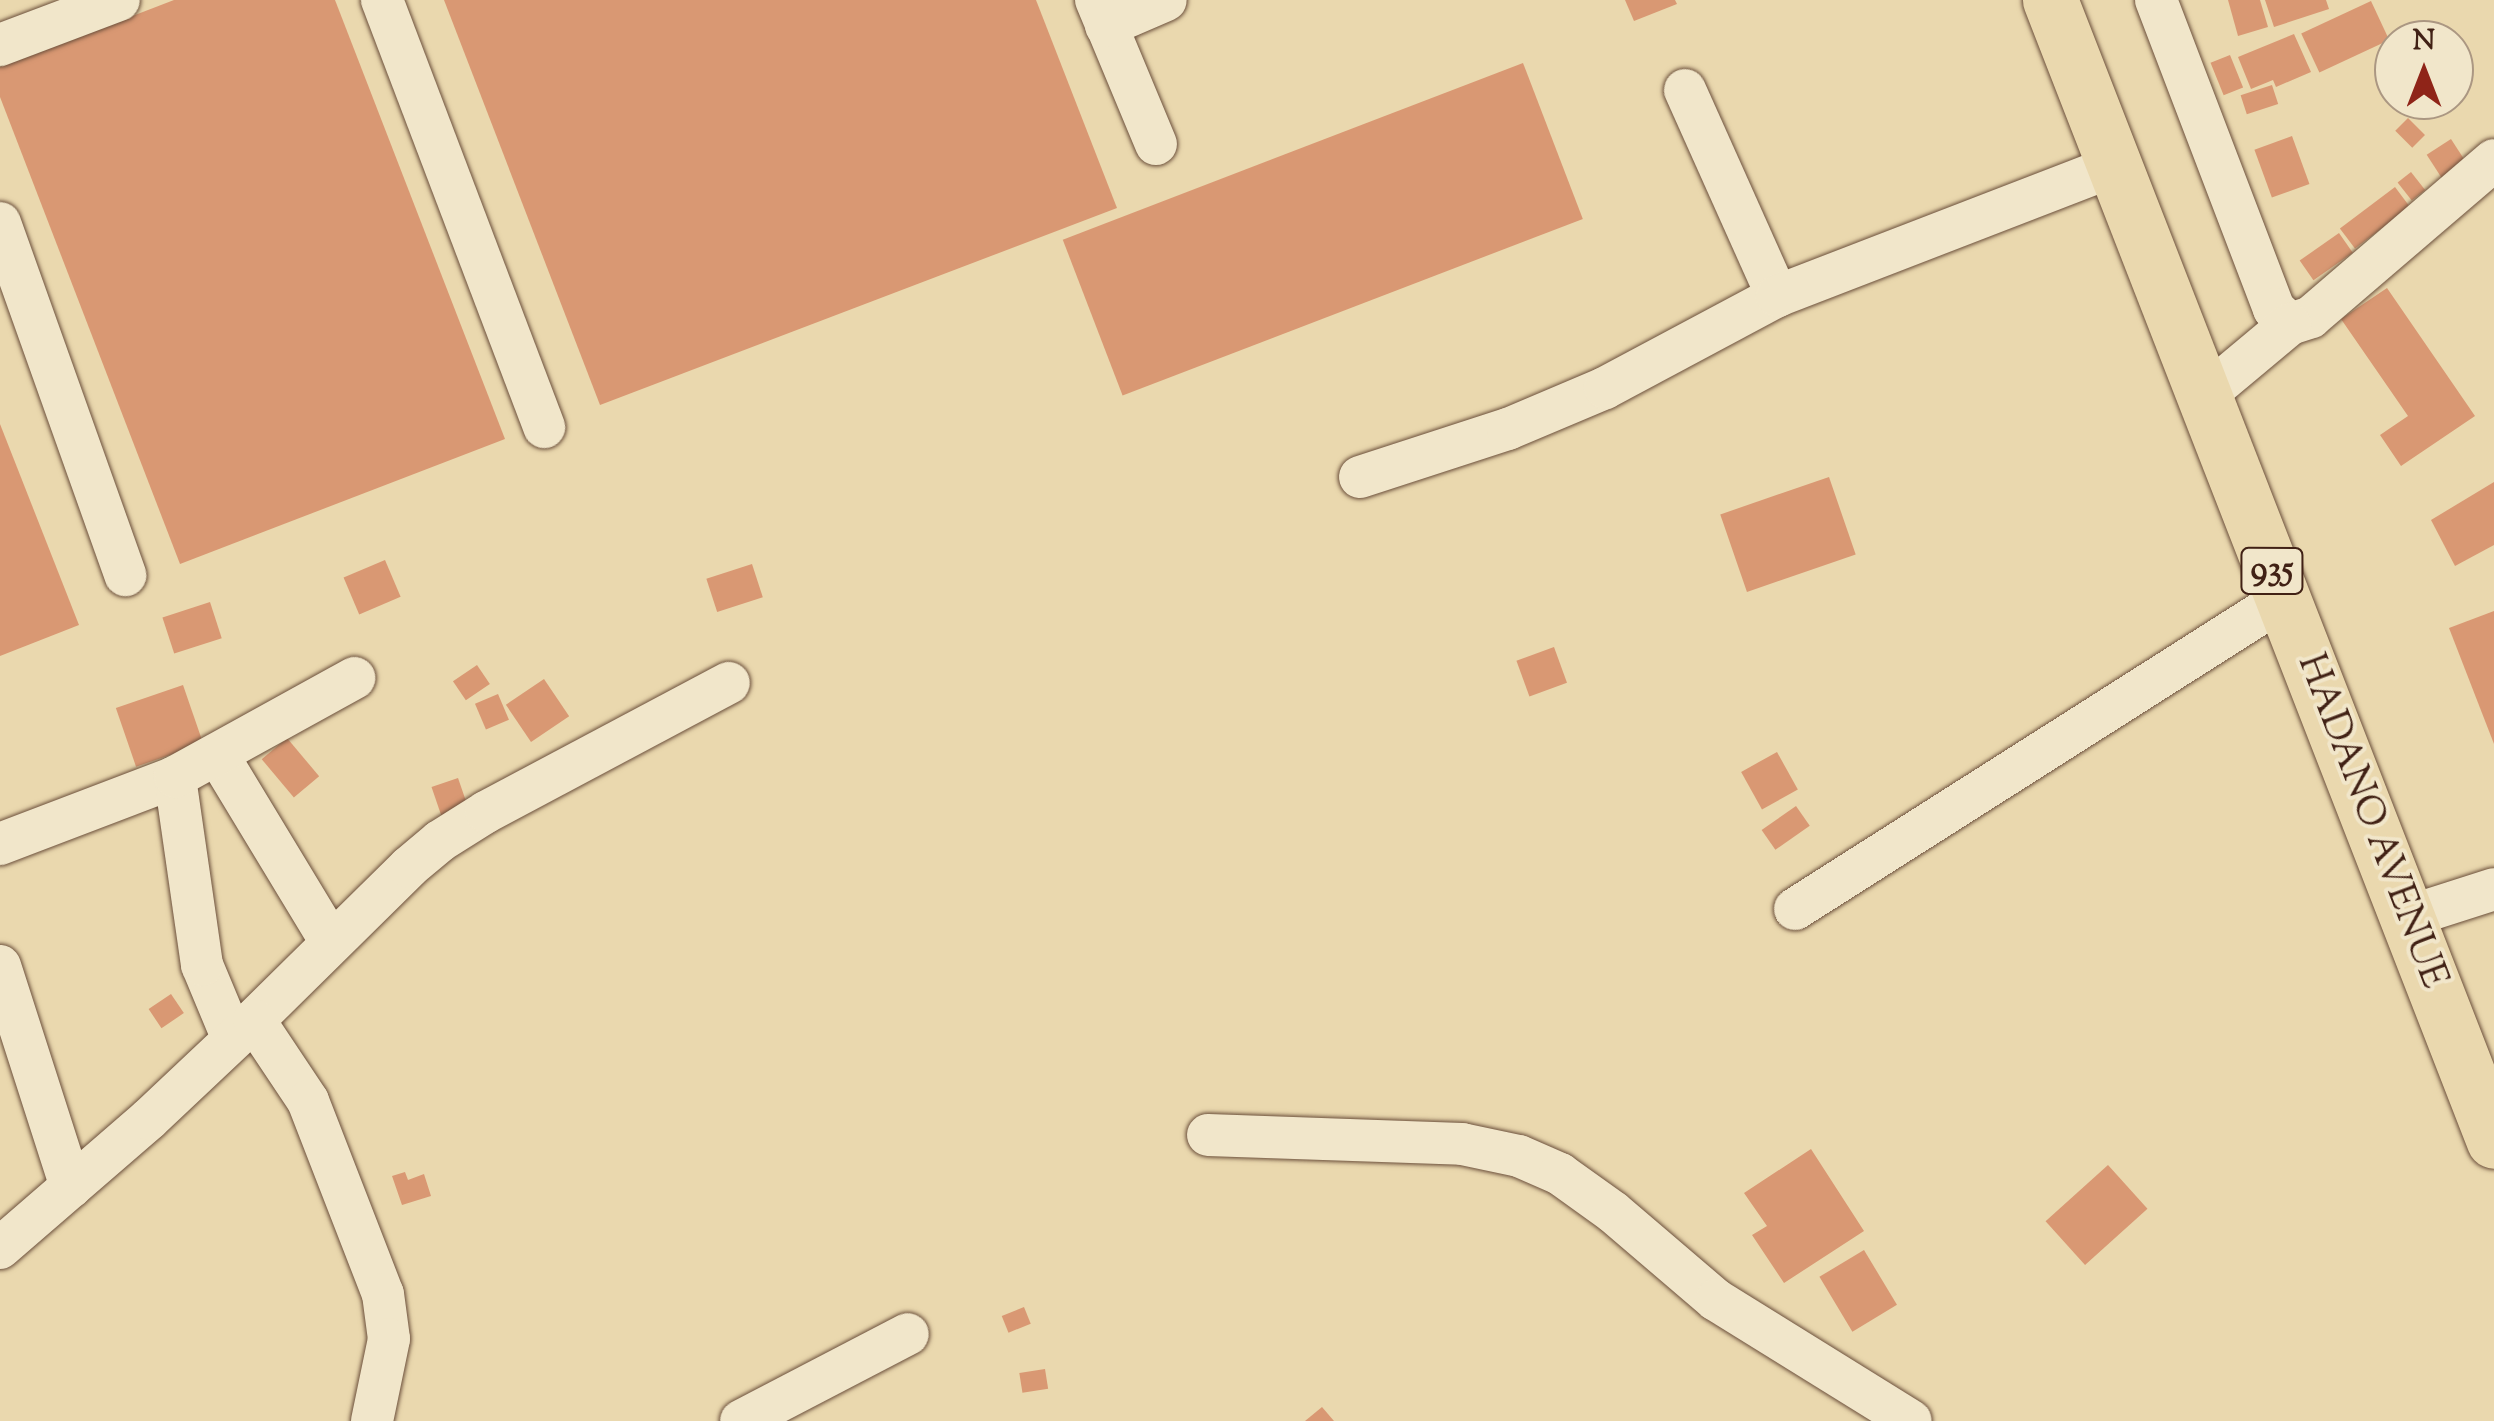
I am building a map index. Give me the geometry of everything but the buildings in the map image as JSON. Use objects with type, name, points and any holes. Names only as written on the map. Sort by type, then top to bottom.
[{"type":"main road","name":"HADANO AVENUE","points":[[2050,0],[2494,1141]]},
{"type":"street","points":[[0,44],[119,0]]},
{"type":"street","points":[[382,0],[544,428]]},
{"type":"street","points":[[1156,144],[1102,13],[1166,0]]},
{"type":"street","points":[[2156,0],[2274,309],[2290,324]]},
{"type":"street","points":[[1685,90],[1777,296]]},
{"type":"street","points":[[2204,396],[2290,324],[2310,317],[2494,160]]},
{"type":"street","points":[[1360,477],[1508,430],[1605,388],[1777,296],[2114,166]]},
{"type":"street","points":[[0,223],[125,574]]},
{"type":"street","points":[[1795,909],[2283,599]]},
{"type":"street","points":[[0,844],[175,777],[354,678]]},
{"type":"street","points":[[0,1248],[149,1119],[440,842],[486,812],[729,683]]},
{"type":"street","points":[[219,756],[331,942]]},
{"type":"street","points":[[175,777],[202,965],[243,1029],[308,1100],[383,1294],[388,1339],[372,1421]]},
{"type":"street","points":[[2406,917],[2494,889]]},
{"type":"street","points":[[0,966],[71,1187]]},
{"type":"street","points":[[1208,1135],[1462,1144],[1520,1156],[1560,1174],[1613,1212],[1730,1309],[1912,1421]]},
{"type":"street","points":[[742,1421],[908,1334]]}]
